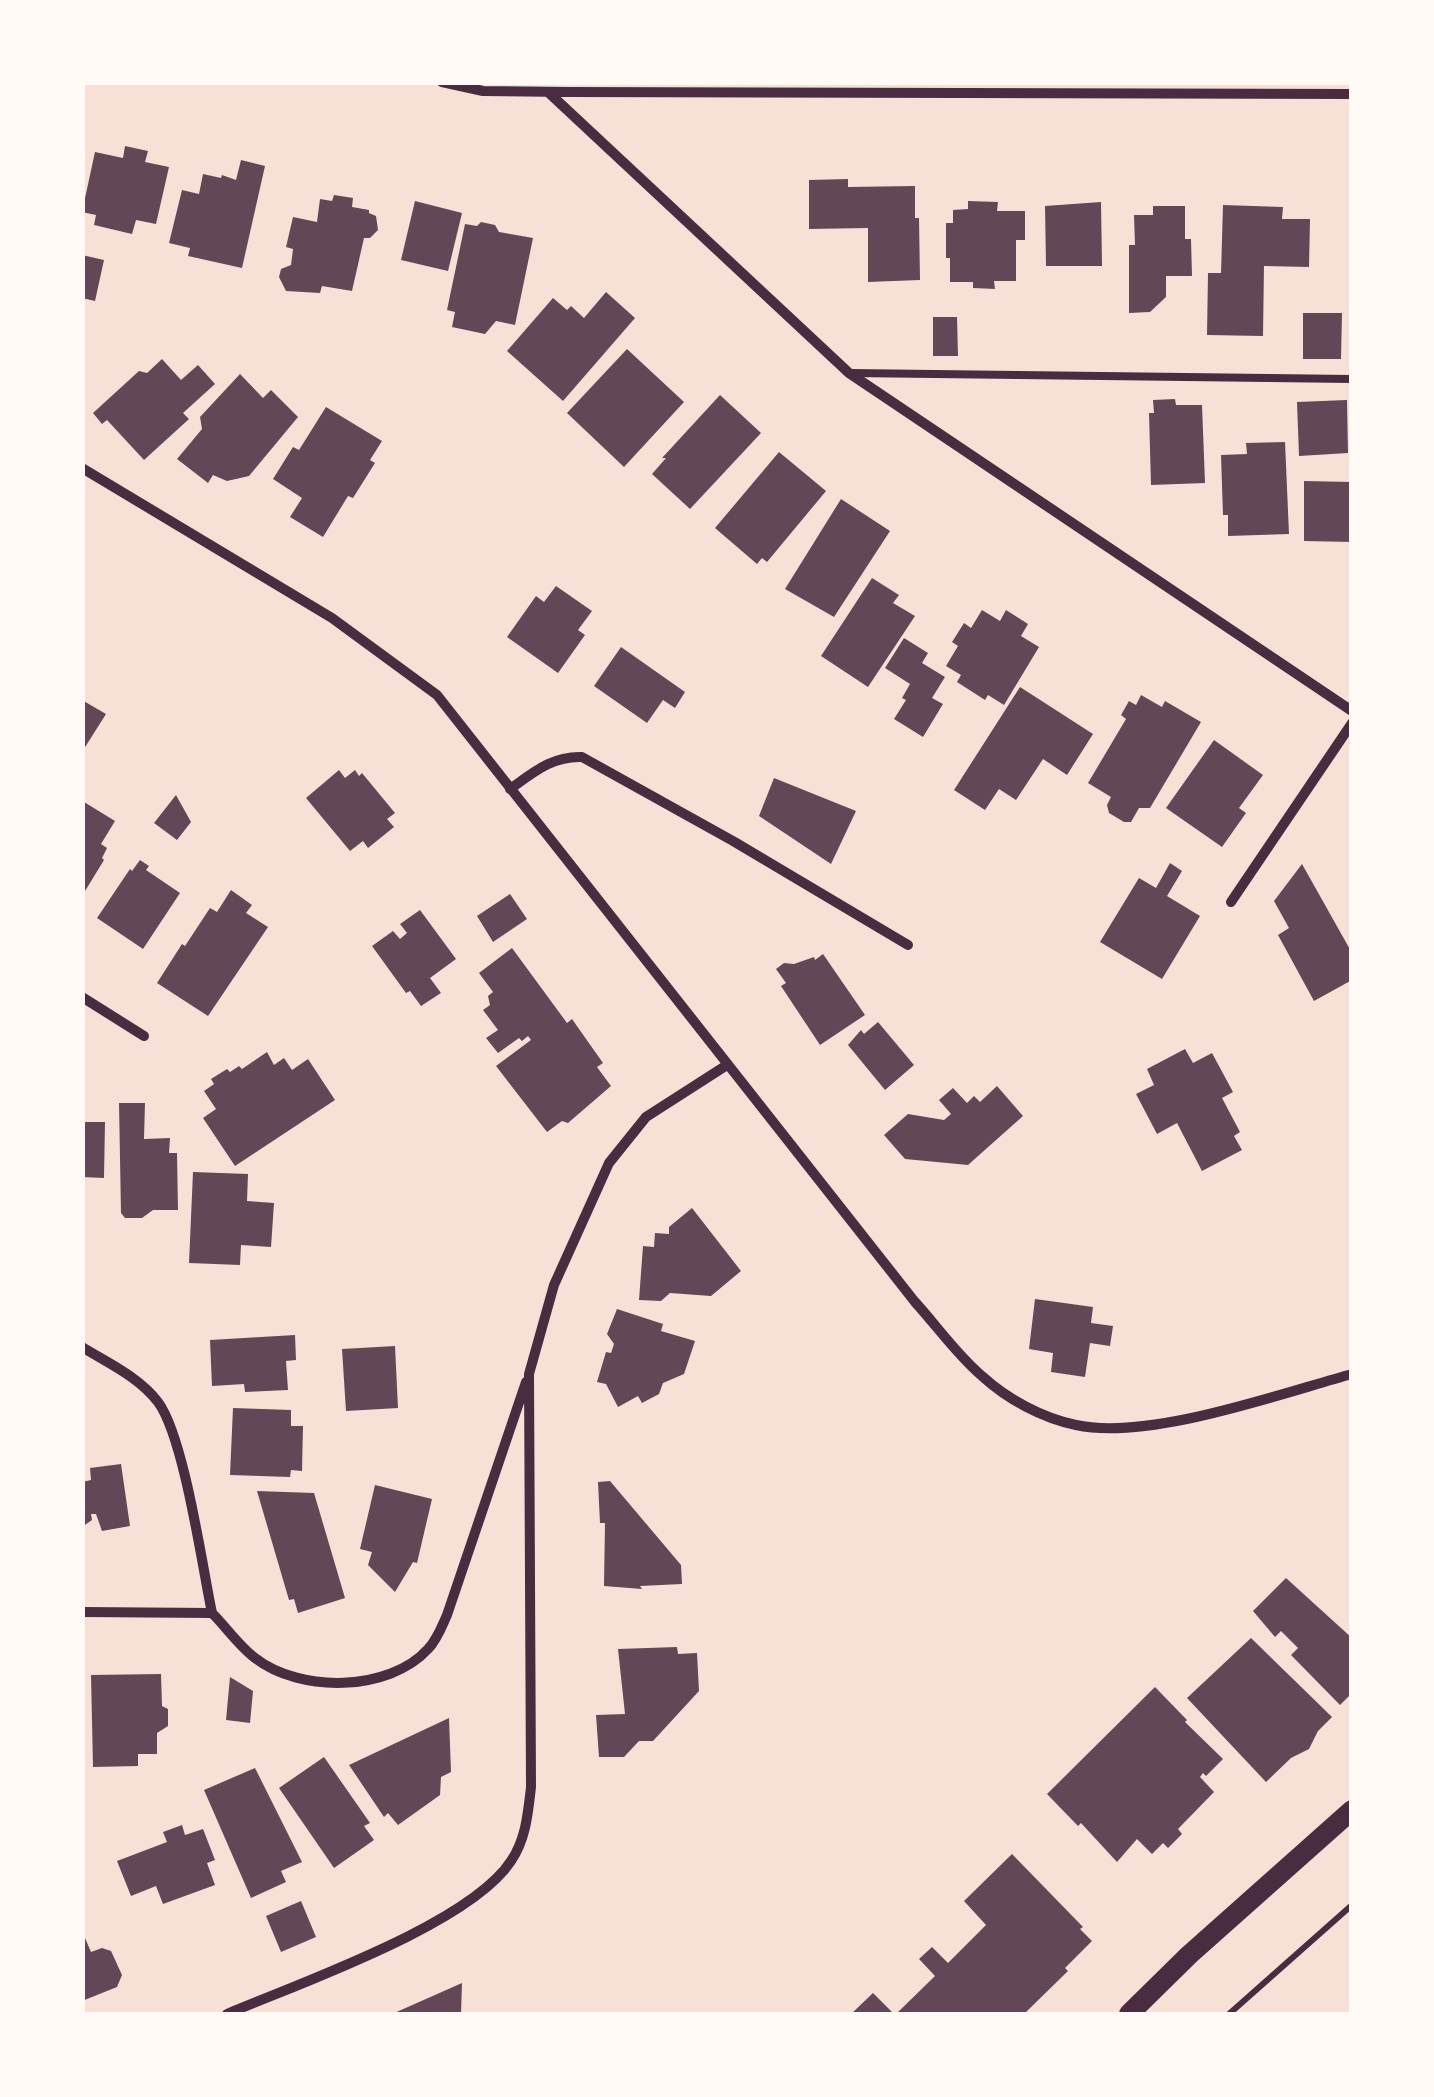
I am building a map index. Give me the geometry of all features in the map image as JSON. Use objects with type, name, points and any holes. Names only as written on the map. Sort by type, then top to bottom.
[{"type":"main road","points":[[1128,2014],[1188,1955],[1352,1810]]},
{"type":"street","points":[[442,82],[548,92],[1348,90]]},
{"type":"street","points":[[548,92],[849,372],[1352,711]]},
{"type":"street","points":[[82,468],[332,618],[437,695],[915,1302],[982,1376],[1024,1406],[1077,1425],[1128,1426],[1184,1419],[1352,1374]]},
{"type":"street","points":[[1230,902],[1352,724]]},
{"type":"street","points":[[510,788],[548,762],[564,757],[582,758],[684,812],[908,945]]},
{"type":"street","points":[[82,997],[144,1036]]},
{"type":"street","points":[[82,1348],[140,1383],[160,1404],[182,1468],[212,1613],[256,1659],[292,1676],[335,1682],[372,1679],[404,1668],[430,1648],[448,1615],[529,1374],[554,1285],[608,1164],[646,1117],[727,1064]]},
{"type":"street","points":[[227,2014],[399,1940],[464,1906],[494,1884],[514,1858],[526,1827],[531,1787],[529,1374]]},
{"type":"street","points":[[82,1612],[212,1613]]},
{"type":"lane","points":[[849,372],[1352,380]]},
{"type":"path","points":[[1230,2014],[1352,1906]]},
{"type":"building","points":[[125,146],[148,151],[145,162],[169,167],[156,224],[136,220],[132,234],[94,225],[96,215],[82,212],[95,152],[123,158]]},
{"type":"building","points":[[241,160],[265,166],[242,268],[188,256],[190,248],[169,243],[182,190],[199,194],[203,174],[236,180]]},
{"type":"building","points":[[848,179],[848,187],[915,186],[920,280],[868,282],[868,228],[809,229],[809,180]]},
{"type":"building","points":[[334,195],[353,198],[352,207],[369,210],[376,216],[378,230],[364,238],[352,291],[322,286],[320,293],[286,291],[279,277],[281,269],[291,265],[293,249],[286,247],[293,217],[317,222],[320,199],[332,201]]},
{"type":"building","points":[[415,201],[462,213],[448,271],[401,260]]},
{"type":"building","points":[[968,201],[998,202],[997,211],[1025,211],[1025,240],[1016,240],[1016,281],[994,281],[995,289],[973,288],[973,282],[950,282],[946,223],[953,223],[953,210],[968,209]]},
{"type":"building","points":[[1101,202],[1102,266],[1046,266],[1045,206]]},
{"type":"building","points":[[1223,205],[1283,207],[1282,219],[1310,219],[1309,267],[1264,266],[1263,336],[1207,335],[1208,273],[1221,273]]},
{"type":"building","points":[[1153,206],[1185,206],[1185,239],[1191,239],[1192,276],[1166,276],[1166,297],[1150,312],[1129,313],[1129,245],[1135,245],[1134,215],[1153,215]]},
{"type":"building","points":[[481,222],[495,225],[499,232],[533,238],[515,325],[496,321],[485,334],[452,327],[455,312],[447,310],[465,224],[477,226]]},
{"type":"building","points":[[82,255],[104,260],[95,301],[82,298]]},
{"type":"building","points":[[606,292],[635,318],[563,401],[507,351],[553,298],[567,310],[571,306],[584,318]]},
{"type":"building","points":[[1303,313],[1342,313],[1341,359],[1303,359]]},
{"type":"building","points":[[933,317],[957,317],[958,356],[933,356]]},
{"type":"building","points":[[627,349],[684,402],[624,467],[567,413]]},
{"type":"building","points":[[162,359],[181,380],[198,365],[215,384],[183,413],[189,419],[144,460],[107,420],[102,424],[93,413],[139,371],[147,373]]},
{"type":"building","points":[[240,374],[263,398],[271,390],[298,417],[249,476],[227,481],[213,475],[208,483],[177,459],[202,429],[200,417]]},
{"type":"building","points":[[720,395],[761,433],[690,509],[652,474]]},
{"type":"building","points":[[1175,399],[1176,405],[1202,405],[1205,483],[1151,485],[1149,413],[1154,413],[1153,400]]},
{"type":"building","points":[[1347,400],[1348,453],[1299,456],[1297,402]]},
{"type":"building","points":[[326,407],[382,441],[370,460],[375,463],[353,498],[348,496],[323,537],[290,517],[302,498],[273,479],[293,447],[299,450]]},
{"type":"building","points":[[1285,442],[1289,534],[1228,536],[1228,515],[1223,515],[1221,455],[1247,454],[1246,443]]},
{"type":"building","points":[[779,452],[826,491],[767,562],[762,558],[757,564],[715,528]]},
{"type":"building","points":[[1304,481],[1352,482],[1352,542],[1304,541]]},
{"type":"building","points":[[841,499],[890,531],[834,617],[785,589]]},
{"type":"building","points":[[872,578],[899,595],[893,603],[915,616],[868,687],[821,656]]},
{"type":"building","points":[[556,586],[592,611],[578,630],[585,635],[558,673],[507,637],[536,596],[544,602]]},
{"type":"building","points":[[982,610],[1000,621],[1006,610],[1028,624],[1021,636],[1039,647],[1004,705],[988,695],[985,700],[957,682],[961,675],[946,666],[958,646],[952,642],[964,623],[971,628]]},
{"type":"building","points":[[904,638],[928,653],[922,663],[945,677],[932,698],[943,704],[923,737],[894,719],[906,700],[902,698],[910,684],[885,668]]},
{"type":"building","points":[[621,647],[685,692],[675,708],[663,700],[647,723],[594,686]]},
{"type":"building","points":[[1020,687],[1093,734],[1067,775],[1043,759],[1016,800],[999,789],[985,810],[954,790]]},
{"type":"building","points":[[1141,695],[1162,707],[1165,701],[1201,722],[1150,808],[1139,808],[1131,822],[1124,822],[1109,813],[1111,797],[1088,783],[1126,719],[1121,715],[1129,701],[1136,705]]},
{"type":"building","points":[[82,700],[106,714],[82,752]]},
{"type":"building","points":[[1214,740],[1263,775],[1239,808],[1246,813],[1222,847],[1166,808]]},
{"type":"building","points":[[339,770],[345,778],[355,770],[359,776],[362,773],[395,813],[387,819],[394,827],[368,848],[363,841],[350,851],[306,798]]},
{"type":"building","points":[[774,778],[856,811],[831,864],[759,816]]},
{"type":"building","points":[[176,795],[191,822],[177,840],[154,823]]},
{"type":"building","points":[[84,802],[115,821],[101,844],[107,848],[104,860],[82,896]]},
{"type":"building","points":[[140,860],[149,866],[146,870],[180,893],[143,949],[97,918]]},
{"type":"building","points":[[1170,863],[1182,871],[1167,896],[1200,916],[1162,979],[1100,942],[1139,878],[1156,888]]},
{"type":"building","points":[[1302,864],[1352,953],[1352,980],[1314,1001],[1278,935],[1289,928],[1274,901]]},
{"type":"building","points":[[231,890],[252,905],[246,913],[268,927],[208,1016],[157,983],[210,908],[217,912]]},
{"type":"building","points":[[510,894],[527,919],[493,942],[477,916]]},
{"type":"building","points":[[420,910],[456,959],[430,978],[441,993],[421,1006],[410,991],[406,993],[372,946],[393,931],[400,939],[407,933],[400,924]]},
{"type":"building","points":[[512,948],[567,1023],[572,1019],[603,1063],[597,1067],[611,1086],[568,1123],[562,1121],[547,1132],[496,1066],[531,1040],[528,1036],[522,1041],[519,1038],[498,1053],[486,1038],[498,1030],[483,1010],[490,1005],[488,996],[493,992],[479,973]]},
{"type":"building","points":[[823,954],[865,1015],[820,1045],[781,986],[786,983],[776,969],[784,963],[814,957],[815,960]]},
{"type":"building","points":[[878,1022],[914,1065],[885,1090],[848,1045],[861,1030],[864,1034]]},
{"type":"building","points":[[1185,1049],[1193,1063],[1212,1053],[1233,1092],[1222,1098],[1240,1132],[1234,1136],[1242,1150],[1202,1171],[1177,1123],[1157,1134],[1136,1094],[1154,1085],[1147,1069]]},
{"type":"building","points":[[267,1052],[274,1065],[284,1058],[292,1070],[308,1059],[335,1100],[235,1166],[203,1118],[216,1109],[204,1091],[214,1084],[211,1079],[227,1069],[242,1069]]},
{"type":"building","points":[[997,1086],[1023,1116],[968,1165],[905,1159],[884,1135],[908,1114],[944,1120],[951,1114],[939,1100],[953,1088],[967,1103],[974,1096],[980,1102]]},
{"type":"building","points":[[119,1103],[145,1103],[144,1139],[170,1138],[169,1153],[177,1153],[178,1210],[153,1210],[142,1218],[125,1218],[121,1213]]},
{"type":"building","points":[[82,1122],[105,1122],[104,1178],[82,1177]]},
{"type":"building","points":[[193,1172],[248,1174],[247,1201],[274,1203],[271,1247],[241,1245],[240,1265],[189,1263]]},
{"type":"building","points":[[692,1208],[741,1271],[711,1296],[670,1293],[661,1301],[639,1300],[643,1246],[654,1247],[655,1233],[669,1234],[669,1227]]},
{"type":"building","points":[[1035,1299],[1093,1307],[1091,1323],[1113,1326],[1110,1346],[1090,1343],[1085,1377],[1051,1372],[1053,1353],[1029,1349]]},
{"type":"building","points":[[617,1309],[663,1324],[661,1331],[695,1341],[684,1374],[663,1383],[659,1394],[642,1403],[638,1396],[618,1407],[606,1384],[597,1382],[606,1352],[611,1353],[614,1344],[607,1334]]},
{"type":"building","points":[[295,1335],[296,1360],[286,1361],[288,1390],[245,1392],[244,1384],[212,1386],[210,1340]]},
{"type":"building","points":[[395,1346],[398,1408],[346,1411],[342,1349]]},
{"type":"building","points":[[233,1408],[291,1410],[291,1426],[303,1426],[302,1471],[291,1470],[290,1477],[230,1475]]},
{"type":"building","points":[[121,1464],[130,1526],[102,1531],[96,1514],[91,1514],[92,1520],[82,1527],[82,1482],[91,1480],[90,1468]]},
{"type":"building","points":[[610,1481],[681,1565],[682,1584],[640,1586],[642,1589],[604,1586],[605,1523],[600,1523],[598,1482]]},
{"type":"building","points":[[375,1485],[432,1499],[417,1563],[413,1562],[395,1592],[368,1565],[372,1552],[360,1549]]},
{"type":"building","points":[[257,1491],[314,1493],[345,1598],[298,1613],[294,1599],[289,1600]]},
{"type":"building","points":[[1286,1578],[1352,1638],[1352,1693],[1340,1705],[1291,1655],[1298,1648],[1281,1631],[1275,1637],[1253,1611]]},
{"type":"building","points":[[1251,1638],[1332,1717],[1318,1731],[1309,1749],[1291,1758],[1266,1782],[1187,1698]]},
{"type":"building","points":[[677,1647],[678,1654],[697,1653],[699,1691],[653,1741],[639,1741],[624,1757],[599,1757],[596,1715],[625,1714],[618,1649]]},
{"type":"building","points":[[161,1674],[162,1706],[168,1709],[168,1726],[157,1733],[157,1754],[138,1754],[138,1766],[93,1767],[91,1675]]},
{"type":"building","points":[[230,1677],[253,1691],[250,1723],[226,1720]]},
{"type":"building","points":[[1155,1687],[1223,1759],[1200,1777],[1214,1792],[1178,1829],[1182,1834],[1168,1848],[1163,1843],[1152,1854],[1137,1839],[1117,1862],[1047,1794]]},
{"type":"building","points":[[449,1718],[451,1772],[441,1777],[440,1795],[398,1825],[388,1813],[384,1817],[349,1765]]},
{"type":"building","points":[[324,1757],[370,1823],[364,1826],[374,1840],[334,1868],[279,1788]]},
{"type":"building","points":[[255,1768],[302,1862],[281,1871],[286,1882],[251,1898],[204,1790]]},
{"type":"building","points":[[182,1825],[185,1835],[203,1829],[215,1860],[207,1863],[215,1885],[163,1904],[156,1886],[131,1896],[117,1861],[167,1842],[163,1832]]},
{"type":"building","points":[[1012,1854],[1092,1941],[1024,2014],[896,2014],[935,1976],[919,1959],[932,1947],[948,1963],[986,1925],[964,1901]]},
{"type":"building","points":[[301,1901],[316,1937],[281,1952],[266,1916]]},
{"type":"building","points":[[82,1931],[91,1952],[102,1948],[111,1951],[122,1975],[117,1987],[82,2001]]},
{"type":"building","points":[[462,1983],[461,2014],[392,2014]]},
{"type":"building","points":[[873,1993],[894,2014],[851,2014]]}]
